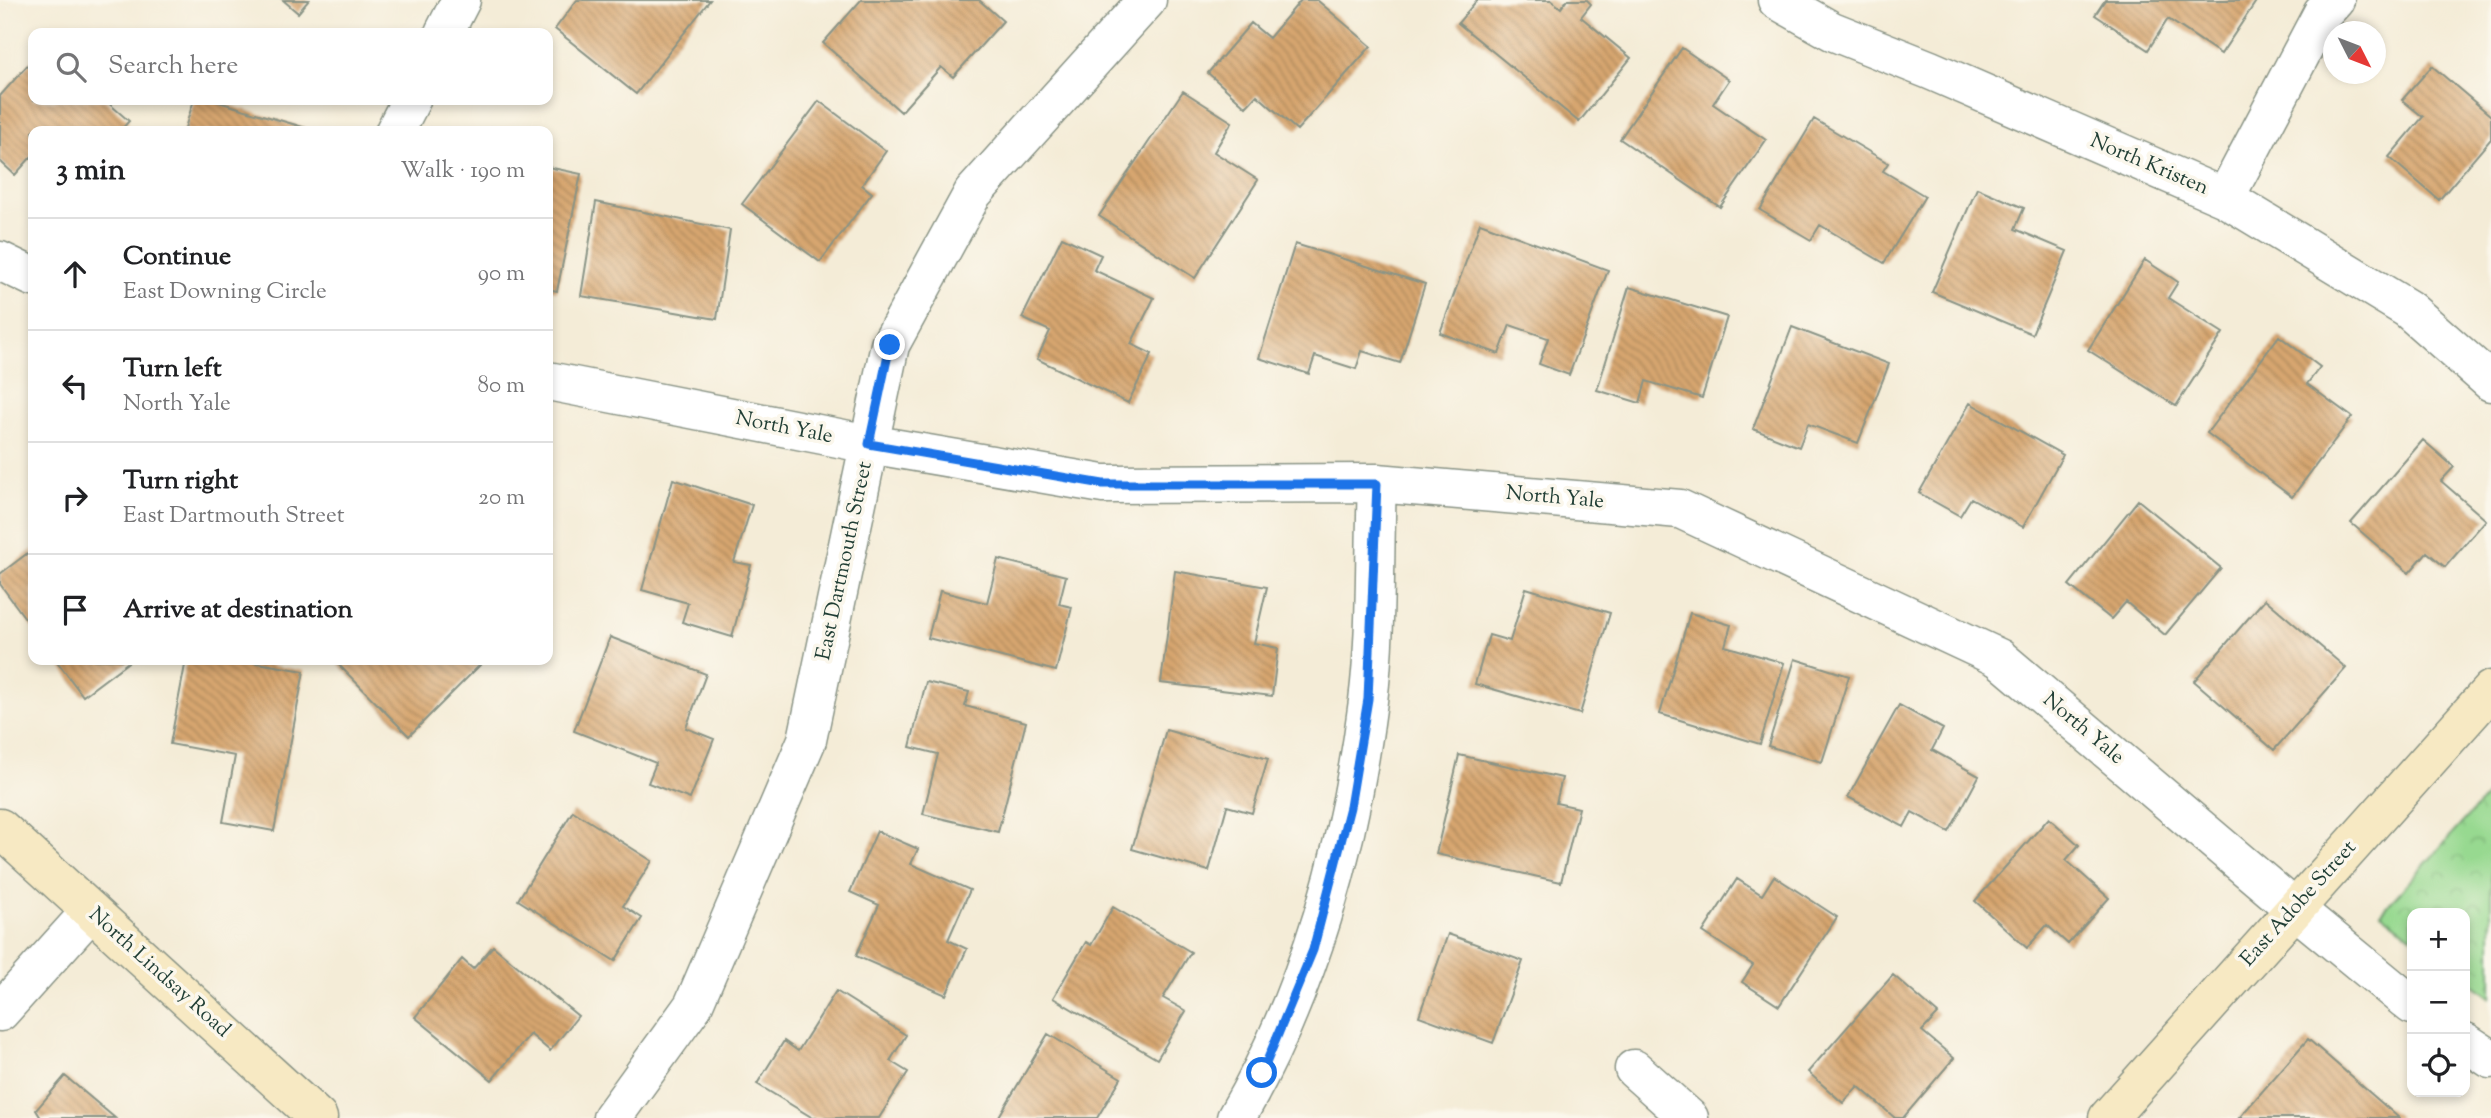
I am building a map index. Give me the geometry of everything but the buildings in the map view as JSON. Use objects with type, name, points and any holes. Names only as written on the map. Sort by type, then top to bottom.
[{"type":"street","points":[[447,28],[461,0]]},
{"type":"street","name":"East Dartmouth Street","points":[[612,1118],[693,1006],[807,740],[890,345],[973,193],[1146,0]]},
{"type":"street","name":"North Kristen","points":[[1777,0],[1832,31],[1930,70],[2225,198],[2408,309],[2491,382]]},
{"type":"street","points":[[2225,198],[2322,14],[2336,0]]},
{"type":"street","points":[[398,126],[409,105]]},
{"type":"street","points":[[0,261],[28,275]]},
{"type":"street","name":"North Yale","points":[[553,382],[869,444],[1103,484],[1377,484],[1680,509],[1999,658],[2407,1001]]},
{"type":"street","points":[[1236,1118],[1262,1073],[1313,950],[1350,807],[1368,699],[1377,484]]},
{"type":"street","name":"East Adobe Street","points":[[2108,1118],[2491,690]]},
{"type":"street","name":"North Lindsay Road","points":[[0,828],[318,1118]]},
{"type":"street","points":[[0,1012],[91,911]]},
{"type":"street","points":[[2470,1045],[2491,1059]]},
{"type":"street","points":[[1634,1069],[1689,1118]]},
{"type":"green space","points":[[2491,791],[2491,998],[2470,982],[2470,908],[2407,908],[2407,933],[2381,913]]},
{"type":"route","points":[[890,345],[869,444],[1103,484],[1377,484],[1368,699],[1350,807],[1313,950],[1262,1073]]}]
